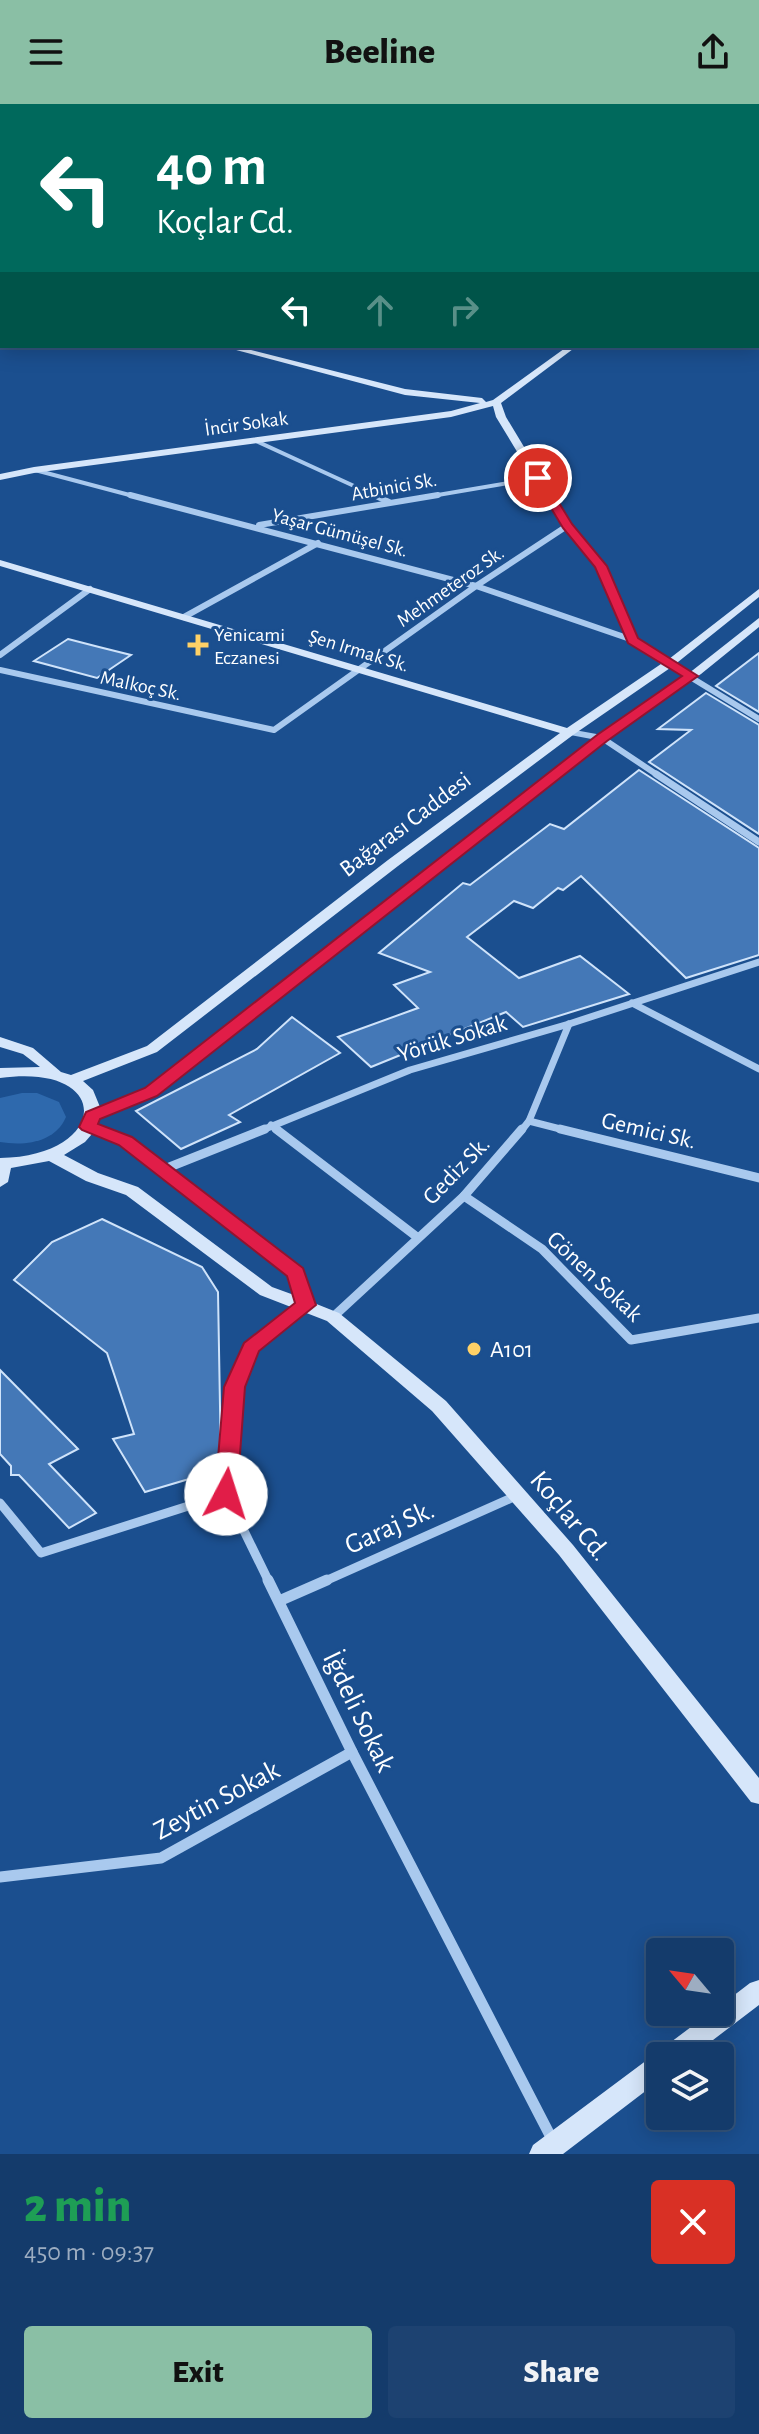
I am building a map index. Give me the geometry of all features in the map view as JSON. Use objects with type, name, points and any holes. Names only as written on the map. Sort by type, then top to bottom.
[{"type":"main road","points":[[233,348],[405,392],[496,402],[501,417],[567,526],[601,566],[633,640],[669,664]]},
{"type":"main road","name":"İncir Sokak","points":[[0,477],[451,414],[496,402],[570,348]]},
{"type":"main road","name":"İncir Sokak","points":[[0,469],[83,453],[252,430],[496,402]]},
{"type":"main road","name":"Şen Irmak Sk.","points":[[0,563],[569,732]]},
{"type":"main road","name":"Bağarası Caddesi","points":[[65,1078],[152,1049],[569,732],[669,664],[759,592]]},
{"type":"main road","points":[[90,1121],[151,1092],[602,738],[691,676],[759,621]]},
{"type":"main road","points":[[0,1042],[28,1051],[87,1093],[93,1104],[90,1121],[79,1137],[51,1155],[2,1163],[0,1182]]},
{"type":"main road","points":[[0,1073],[35,1070],[65,1078]]},
{"type":"main road","points":[[90,1121],[126,1141],[296,1273],[306,1305]]},
{"type":"main road","name":"Koçlar Cd.","points":[[51,1155],[92,1177],[132,1191],[266,1291],[333,1317],[439,1406],[519,1495],[759,1795]]},
{"type":"main road","points":[[691,2042],[759,1991]]},
{"type":"main road","points":[[548,2149],[646,2076]]},
{"type":"street","points":[[254,440],[390,503]]},
{"type":"street","name":"Yaşar Gümüşel Sk.","points":[[34,470],[255,525],[476,586],[633,640]]},
{"type":"street","name":"Atbinici Sk.","points":[[255,525],[538,478]]},
{"type":"street","name":"Mehmeteroz Sk.","points":[[274,730],[476,586],[567,526]]},
{"type":"street","points":[[184,617],[318,543]]},
{"type":"street","points":[[0,655],[90,589]]},
{"type":"street","points":[[669,664],[759,719]]},
{"type":"street","name":"Malkoç Sk.","points":[[0,670],[274,730]]},
{"type":"street","points":[[569,732],[602,738],[759,842]]},
{"type":"street","name":"Yörük Sokak","points":[[162,1170],[410,1070],[569,1024],[759,962]]},
{"type":"street","points":[[632,1003],[759,1069]]},
{"type":"street","name":"Gediz Sk.","points":[[333,1317],[464,1196],[529,1121],[569,1024]]},
{"type":"street","name":"Gemici Sk.","points":[[529,1121],[759,1178]]},
{"type":"street","points":[[271,1125],[417,1237]]},
{"type":"street","name":"Gönen Sokak","points":[[464,1196],[542,1249],[631,1340],[759,1318]]},
{"type":"street","points":[[0,1503],[41,1553],[226,1494],[234,1387],[251,1348],[306,1305]]},
{"type":"street","name":"İğdeli Sokak","points":[[226,1494],[548,2149]]},
{"type":"street","name":"Garaj Sk.","points":[[279,1601],[519,1495]]},
{"type":"street","name":"Zeytin Sokak","points":[[0,1877],[161,1858],[352,1752]]},
{"type":"shaded area","points":[[37,1093],[59,1102],[66,1117],[54,1132],[38,1141],[0,1142],[0,1098]]},
{"type":"building","points":[[68,639],[131,655],[97,678],[34,661]]},
{"type":"building","points":[[759,653],[759,712],[716,686]]},
{"type":"building","points":[[706,693],[759,725],[759,834],[649,762],[691,730],[658,729]]},
{"type":"building","points":[[639,770],[759,848],[759,955],[686,978],[581,876],[563,890],[558,888],[533,908],[514,901],[467,937],[519,978],[580,956],[629,994],[523,1027],[506,1012],[371,1067],[338,1037],[418,1008],[394,985],[430,972],[379,953],[463,883],[470,885],[550,824],[564,829]]},
{"type":"building","points":[[292,1017],[340,1053],[229,1115],[240,1122],[181,1149],[136,1111],[257,1049]]},
{"type":"building","points":[[102,1219],[202,1267],[218,1292],[221,1464],[189,1479],[145,1492],[113,1439],[134,1434],[107,1353],[14,1280],[52,1242]]},
{"type":"building","points":[[0,1370],[78,1449],[49,1464],[96,1513],[69,1528],[19,1475],[11,1475],[11,1466],[0,1454]]},
{"type":"place","name":"Yenicami Eczanesi","points":[[198,645]]},
{"type":"place","name":"A101","points":[[474,1349]]},
{"type":"route","points":[[226,1494],[234,1387],[251,1348],[306,1305],[296,1273],[126,1141],[88,1127],[93,1116],[151,1092],[602,738],[691,676],[633,640],[601,566],[567,526],[538,478]]}]
